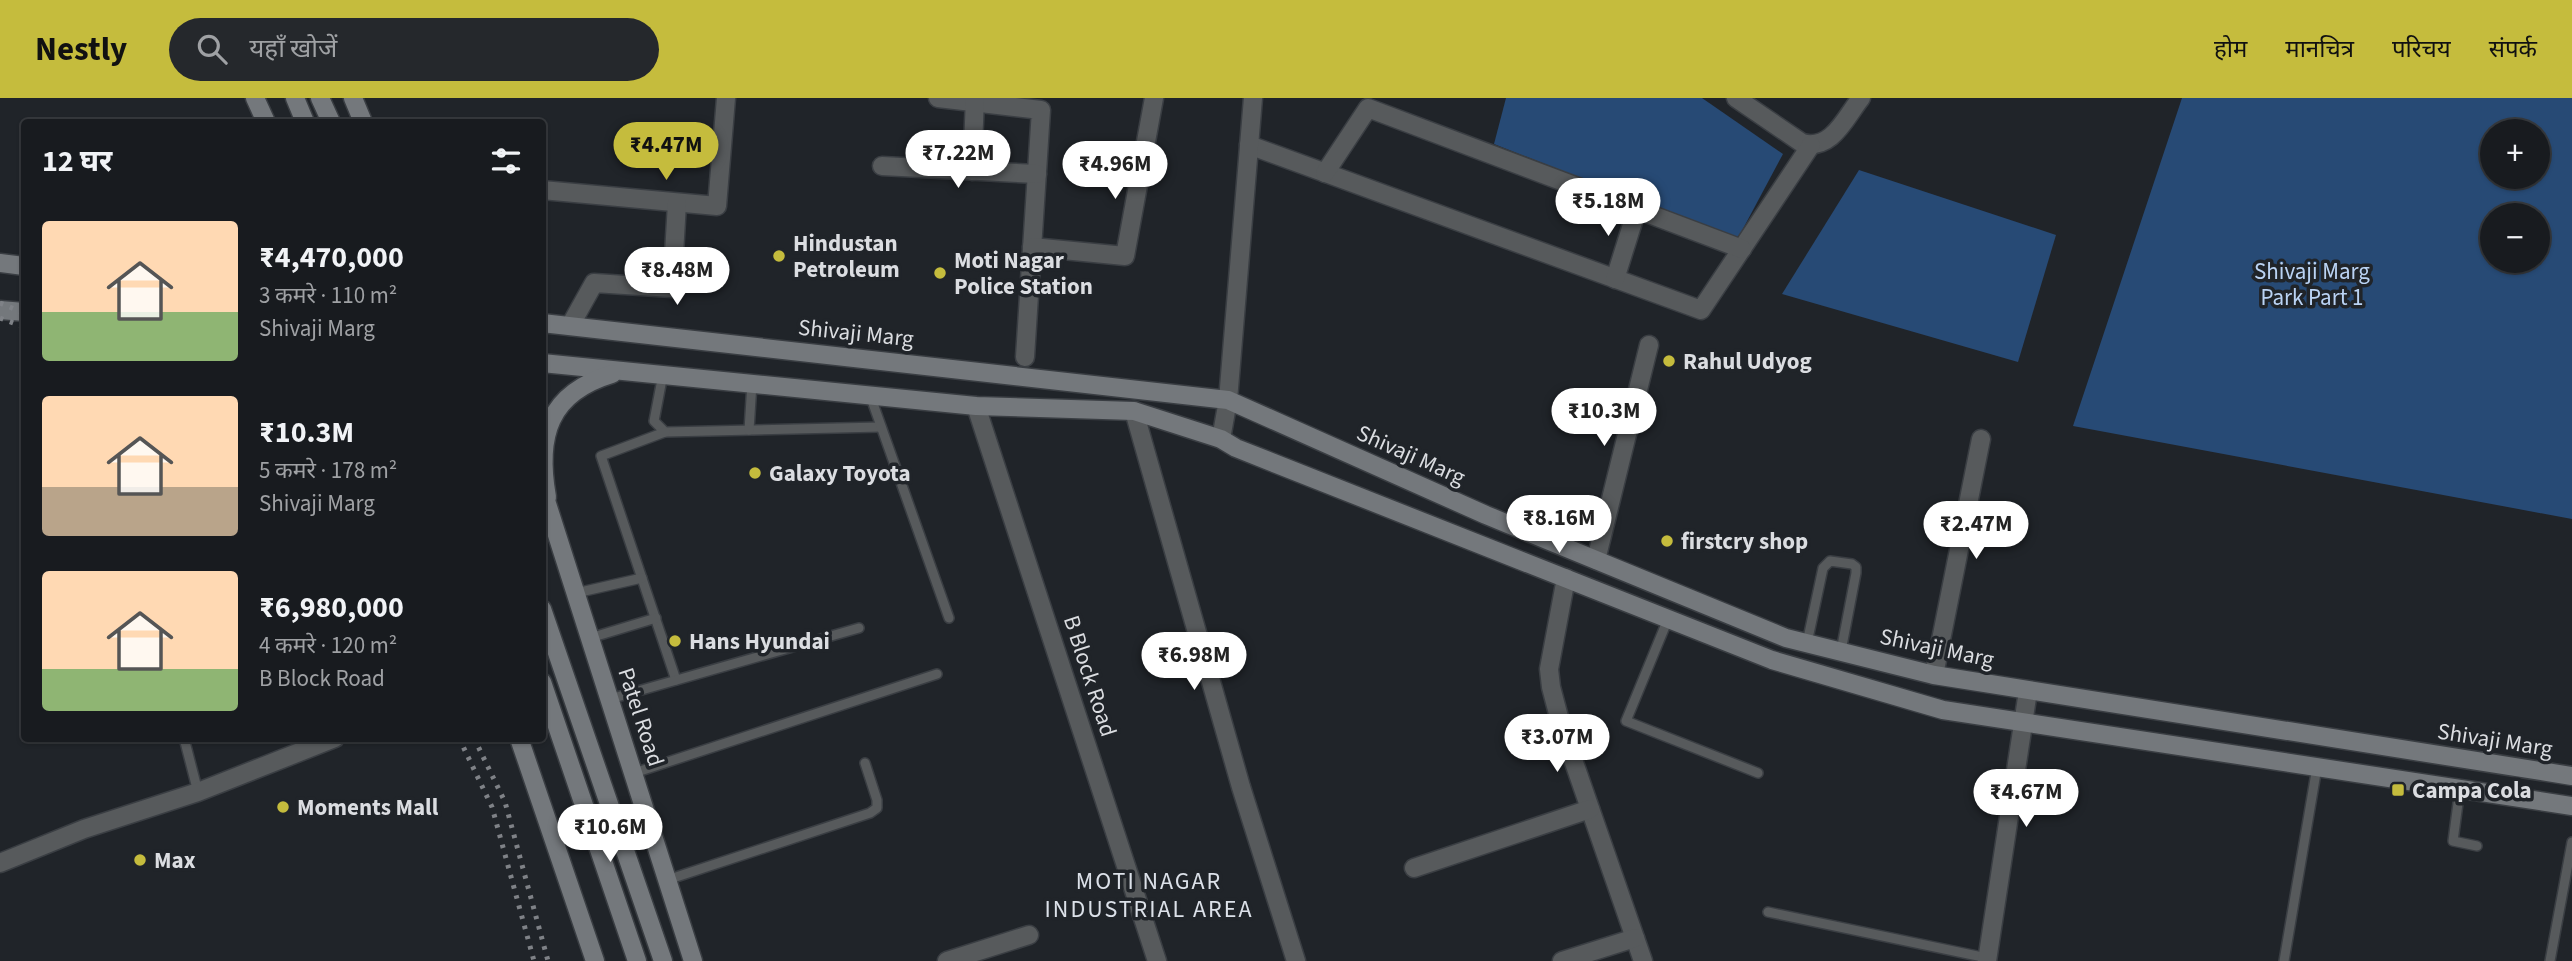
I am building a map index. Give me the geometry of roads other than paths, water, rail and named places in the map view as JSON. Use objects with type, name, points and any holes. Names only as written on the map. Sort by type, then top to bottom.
[{"type":"main road","points":[[255,98],[265,119]]},
{"type":"main road","points":[[295,98],[304,119]]},
{"type":"main road","points":[[320,98],[330,119]]},
{"type":"main road","points":[[353,98],[362,119]]},
{"type":"main road","points":[[0,263],[21,266]]},
{"type":"main road","points":[[0,310],[21,312]]},
{"type":"main road","points":[[546,312],[570,326]]},
{"type":"main road","name":"Shivaji Marg","points":[[546,323],[1228,400],[1486,516],[1786,638],[1934,675],[2572,776]]},
{"type":"main road","points":[[546,363],[976,406],[1134,411],[1221,439],[1236,448],[1772,660],[1943,710],[2572,806]]},
{"type":"main road","name":"Patel Road","points":[[546,441],[552,418],[573,391],[590,380],[622,370]]},
{"type":"main road","name":"Patel Road","points":[[546,497],[693,961]]},
{"type":"main road","points":[[546,535],[554,541],[563,557]]},
{"type":"main road","points":[[546,620],[663,961]]},
{"type":"main road","points":[[546,694],[637,961]]},
{"type":"main road","points":[[520,742],[595,961]]},
{"type":"street","points":[[546,190],[717,206],[726,98]]},
{"type":"street","points":[[938,98],[975,100],[1041,110],[1026,357]]},
{"type":"street","points":[[1032,247],[1125,256],[1154,98]]},
{"type":"street","points":[[1221,439],[1228,400],[1253,98]]},
{"type":"street","points":[[1736,98],[1802,143],[1811,145],[1830,140],[1860,98]]},
{"type":"street","points":[[972,171],[975,100]]},
{"type":"street","points":[[1325,173],[1368,108],[1742,249]]},
{"type":"street","points":[[1249,145],[1701,310],[1811,145]]},
{"type":"street","points":[[882,166],[1037,174]]},
{"type":"street","points":[[570,326],[594,283],[672,288],[677,203]]},
{"type":"street","points":[[1615,279],[1637,209]]},
{"type":"street","points":[[1596,560],[1648,345]]},
{"type":"street","name":"B Block Road","points":[[976,406],[1157,961]]},
{"type":"street","points":[[1134,411],[1241,787],[1296,961]]},
{"type":"street","points":[[1934,675],[1981,439]]},
{"type":"street","points":[[1566,578],[1551,652],[1551,687],[1561,725],[1643,961]]},
{"type":"street","points":[[1987,959],[2028,691]]},
{"type":"street","points":[[0,863],[84,829],[198,792],[325,742]]},
{"type":"street","points":[[1414,868],[1590,809]]},
{"type":"street","points":[[947,961],[1029,935]]},
{"type":"street","points":[[1562,961],[1635,938]]},
{"type":"lane","points":[[663,374],[654,421],[665,432]]},
{"type":"lane","points":[[748,430],[752,383]]},
{"type":"lane","points":[[870,395],[949,618]]},
{"type":"lane","points":[[676,680],[601,456],[665,432],[881,427]]},
{"type":"lane","points":[[1807,643],[1823,568],[1830,561],[1852,564],[1856,567],[1856,573],[1841,651]]},
{"type":"lane","points":[[575,594],[642,578]]},
{"type":"lane","points":[[590,638],[656,618]]},
{"type":"lane","points":[[1668,619],[1626,721],[1758,773]]},
{"type":"lane","points":[[610,699],[859,628]]},
{"type":"lane","points":[[634,773],[937,674]]},
{"type":"lane","points":[[185,742],[198,792]]},
{"type":"lane","points":[[667,880],[870,813],[877,808],[877,800],[865,763]]},
{"type":"lane","points":[[2284,961],[2317,767]]},
{"type":"lane","points":[[2460,788],[2453,841],[2477,846]]},
{"type":"lane","points":[[2550,961],[2572,842]]},
{"type":"lane","points":[[1768,912],[1987,959]]},
{"type":"railway","points":[[0,303],[21,312]]},
{"type":"railway","points":[[0,318],[21,326]]},
{"type":"railway","points":[[461,742],[492,807],[534,961]]},
{"type":"railway","points":[[476,742],[505,802],[548,961]]},
{"type":"place","name":"Hindustan Petroleum","points":[[779,256]]},
{"type":"place","name":"Moti Nagar Police Station","points":[[940,273]]},
{"type":"place","name":"Rahul Udyog","points":[[1669,361]]},
{"type":"place","name":"Galaxy Toyota","points":[[755,473]]},
{"type":"place","name":"firstcry shop","points":[[1667,541]]},
{"type":"place","name":"Hans Hyundai","points":[[675,641]]},
{"type":"place","name":"Campa Cola","points":[[2398,790]]},
{"type":"place","name":"Moments Mall","points":[[283,807]]},
{"type":"place","name":"Max","points":[[140,860]]},
{"type":"district","name":"MOTI NAGAR INDUSTRIAL AREA","points":[[1149,895]]},
{"type":"park label","name":"Shivaji Marg Park Part 1","points":[[2312,284]]}]
